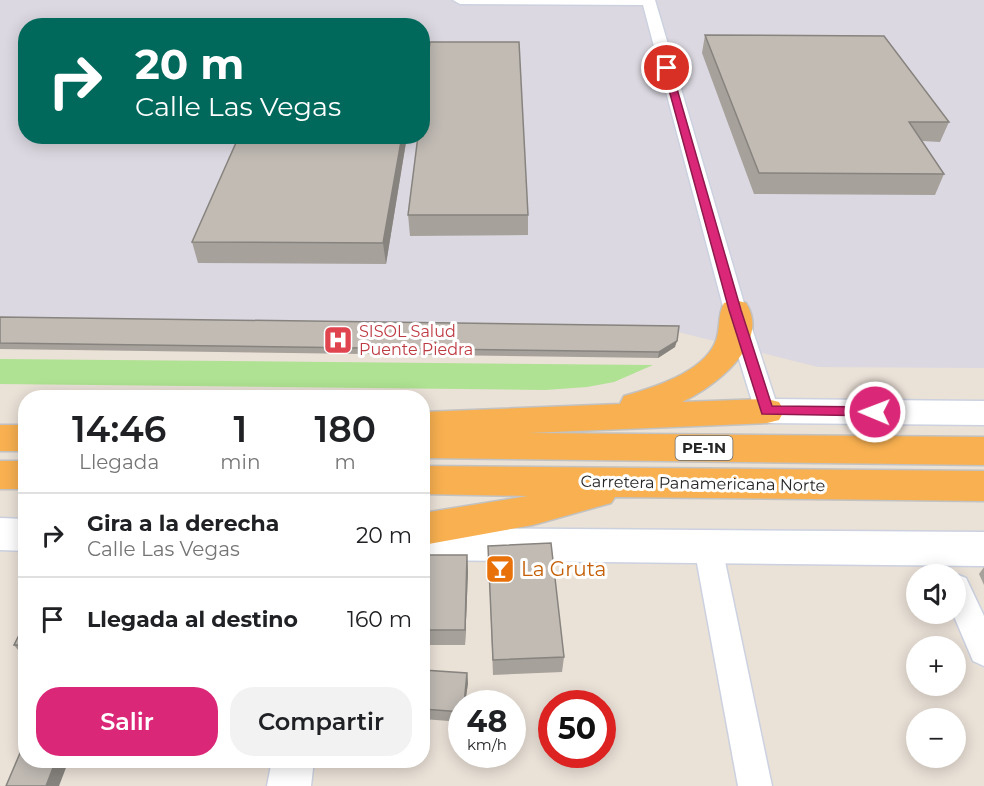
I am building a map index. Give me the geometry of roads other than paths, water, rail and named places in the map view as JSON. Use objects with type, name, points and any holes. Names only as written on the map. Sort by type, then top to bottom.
[{"type":"highway","points":[[581,417],[638,404],[679,389],[698,379],[714,366],[731,344],[734,334],[735,310]]},
{"type":"highway","points":[[430,424],[767,411]]},
{"type":"highway","points":[[0,438],[18,438]]},
{"type":"highway","name":"PE-1N","points":[[430,444],[984,451]]},
{"type":"highway","points":[[0,475],[18,475]]},
{"type":"highway","name":"Carretera Panamericana Norte","points":[[430,480],[984,486]]},
{"type":"highway","points":[[430,528],[534,510],[634,483]]},
{"type":"main road","points":[[767,411],[984,413]]},
{"type":"main road","points":[[0,534],[18,535]]},
{"type":"main road","points":[[430,544],[708,547],[944,562],[984,549]]},
{"type":"street","points":[[460,0],[648,1],[735,310],[767,411]]},
{"type":"street","points":[[708,547],[755,786]]},
{"type":"street","points":[[966,610],[984,651]]},
{"type":"street","points":[[289,786],[292,768]]},
{"type":"place","name":"SISOL Salud Puente Piedra","points":[[338,340]]},
{"type":"place","name":"La Gruta","points":[[500,569]]}]
